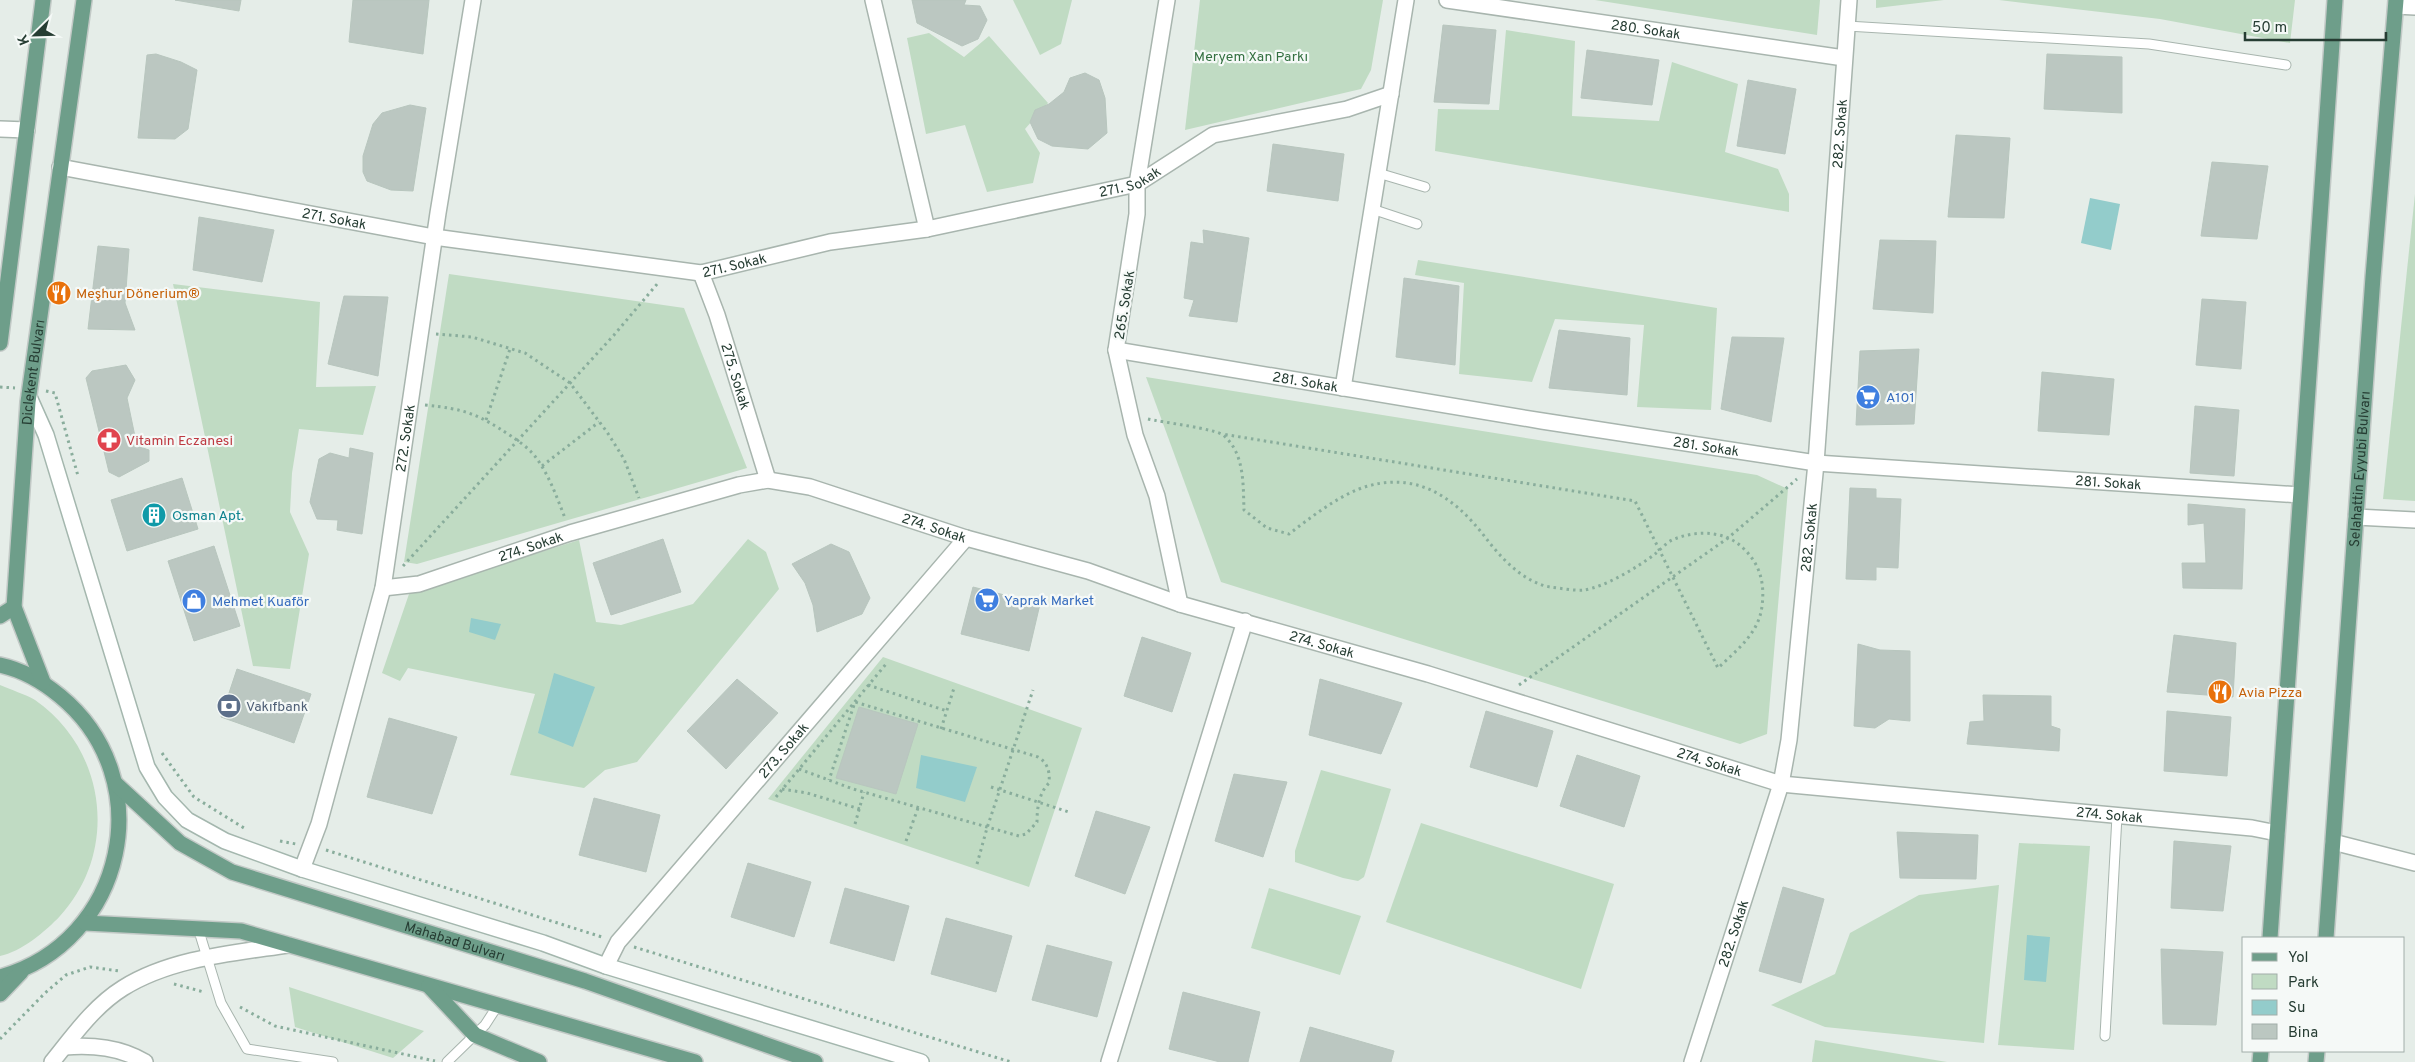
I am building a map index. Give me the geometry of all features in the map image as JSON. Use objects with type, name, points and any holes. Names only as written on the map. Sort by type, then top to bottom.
[{"type":"main road","points":[[0,343],[43,0]]},
{"type":"main road","name":"Diclekent Bulvarı","points":[[43,682],[14,606],[30,393],[84,0]]},
{"type":"main road","points":[[2270,937],[2335,0]]},
{"type":"main road","name":"Selahattin Eyyubi Bulvarı","points":[[2326,937],[2372,277],[2396,3]]},
{"type":"main road","points":[[0,616],[14,606]]},
{"type":"main road","points":[[0,664],[43,682],[76,710],[101,744],[116,784],[120,833],[109,881],[85,923],[56,951],[21,972],[0,994]]},
{"type":"main road","name":"Mahabad Bulvarı","points":[[116,784],[180,842],[204,858],[232,872],[584,980],[815,1062]]},
{"type":"main road","points":[[85,923],[241,931],[695,1062]]},
{"type":"main road","points":[[0,977],[21,972]]},
{"type":"main road","points":[[428,985],[475,1035],[539,1062]]},
{"type":"street","name":"272. Sokak","points":[[302,869],[319,824],[383,588],[434,237],[473,0]]},
{"type":"street","points":[[873,0],[927,229]]},
{"type":"street","name":"265. Sokak","points":[[1167,0],[1137,184],[1138,214],[1116,350],[1135,435],[1157,496],[1180,604]]},
{"type":"street","points":[[1343,388],[1406,0]]},
{"type":"street","name":"280. Sokak","points":[[1447,0],[1844,58]]},
{"type":"street","name":"282. Sokak","points":[[1692,1062],[1780,784],[1789,740],[1816,463],[1849,0]]},
{"type":"street","points":[[2396,3],[2415,7]]},
{"type":"street","name":"271. Sokak","points":[[60,167],[434,237],[701,273],[830,242],[927,229],[1137,184],[1213,135],[1347,109],[1390,94]]},
{"type":"street","points":[[0,129],[27,130]]},
{"type":"street","name":"275. Sokak","points":[[701,273],[717,315],[768,480]]},
{"type":"street","name":"281. Sokak","points":[[1116,350],[1816,463],[2300,495]]},
{"type":"street","points":[[30,393],[46,434],[147,767],[165,797],[187,820],[225,841],[302,869],[543,943],[606,966],[921,1062]]},
{"type":"street","name":"274. Sokak","points":[[383,588],[419,584],[570,533],[739,485],[768,480],[810,487],[966,538],[1088,572],[1180,604],[1245,621],[1502,697],[1780,784],[2252,828],[2277,833]]},
{"type":"street","points":[[2356,517],[2415,520]]},
{"type":"street","name":"273. Sokak","points":[[606,966],[618,942],[966,538]]},
{"type":"street","points":[[1109,1062],[1245,621]]},
{"type":"street","points":[[2333,842],[2415,863]]},
{"type":"street","points":[[52,1062],[95,1011],[122,989],[145,977],[205,958],[288,944]]},
{"type":"street","points":[[65,1047],[93,1046],[128,1053],[145,1062]]},
{"type":"lane","points":[[1847,26],[2149,44],[2286,65]]},
{"type":"lane","points":[[1378,173],[1425,187]]},
{"type":"lane","points":[[1372,209],[1418,224]]},
{"type":"lane","points":[[2105,1036],[2117,816]]},
{"type":"lane","points":[[198,928],[205,958],[221,1003],[248,1048],[333,1062]]},
{"type":"lane","points":[[447,1062],[475,1035],[498,1005]]},
{"type":"path","points":[[383,588],[570,383],[669,269]]},
{"type":"path","points":[[420,332],[472,337],[525,353],[570,383],[624,459],[645,512]]},
{"type":"path","points":[[486,420],[510,349]]},
{"type":"path","points":[[0,387],[30,393],[55,393],[79,478]]},
{"type":"path","points":[[410,404],[451,408],[486,420],[517,441],[542,466],[552,485],[570,533]]},
{"type":"path","points":[[1130,415],[1222,434],[1635,501],[1659,550],[1672,577],[1718,668],[1747,641],[1761,618],[1764,593],[1761,571],[1738,542],[1721,535],[1698,533],[1671,540],[1659,550],[1618,577],[1584,590],[1548,587],[1525,577],[1497,553],[1455,503],[1427,486],[1394,482],[1359,489],[1319,512],[1289,534],[1267,528],[1244,510],[1242,467],[1235,448],[1222,434]]},
{"type":"path","points":[[542,466],[599,422]]},
{"type":"path","points":[[1502,697],[1728,538],[1816,463]]},
{"type":"path","points":[[776,797],[886,664]]},
{"type":"path","points":[[868,685],[947,710]]},
{"type":"path","points":[[941,729],[954,688]]},
{"type":"path","points":[[977,864],[987,828],[1033,690]]},
{"type":"path","points":[[799,769],[864,792],[1019,836],[1026,834],[1037,822],[1039,801],[1044,788],[1049,783],[1047,766],[1043,760],[854,702]]},
{"type":"path","points":[[829,780],[854,702]]},
{"type":"path","points":[[158,747],[169,766],[194,797],[246,830]]},
{"type":"path","points":[[991,787],[1069,812]]},
{"type":"path","points":[[782,789],[807,793],[860,809]]},
{"type":"path","points":[[856,824],[864,792]]},
{"type":"path","points":[[906,840],[918,808]]},
{"type":"path","points":[[278,841],[311,845],[618,942],[1011,1062]]},
{"type":"green space","points":[[1013,0],[1072,0],[1061,44],[1040,55]]},
{"type":"green space","name":"Meryem Xan Parkı","points":[[1200,0],[1383,0],[1371,70],[1361,89],[1185,130]]},
{"type":"green space","points":[[1595,0],[1820,0],[1817,35]]},
{"type":"green space","points":[[1876,0],[1944,0],[1876,8]]},
{"type":"green space","points":[[1999,0],[2295,0],[2290,43],[2160,19]]},
{"type":"green space","points":[[1506,30],[1575,41],[1572,116],[1659,121],[1672,62],[1738,84],[1725,152],[1778,169],[1789,194],[1789,212],[1435,151],[1438,109],[1499,110]]},
{"type":"green space","points":[[929,33],[964,57],[989,36],[1048,103],[1025,129],[1040,153],[1033,183],[987,192],[965,125],[926,134],[907,38]]},
{"type":"green space","points":[[2415,194],[2415,501],[2383,499]]},
{"type":"green space","points":[[1418,260],[1717,308],[1711,410],[1637,407],[1644,325],[1555,319],[1532,382],[1459,374],[1464,283],[1415,275]]},
{"type":"green space","points":[[449,274],[684,308],[747,468],[417,564],[404,562]]},
{"type":"green space","points":[[173,284],[320,302],[316,387],[376,386],[363,435],[299,429],[292,473],[290,512],[309,554],[290,669],[253,666]]},
{"type":"green space","points":[[1146,377],[1757,475],[1788,489],[1767,734],[1740,744],[1221,582]]},
{"type":"green space","points":[[748,539],[766,552],[779,589],[637,762],[605,770],[584,788],[510,775],[535,694],[408,668],[400,681],[382,673],[409,594],[579,540],[596,622],[621,625],[693,604]]},
{"type":"green space","points":[[883,657],[1082,728],[1029,887],[768,799]]},
{"type":"green space","points":[[0,685],[35,700],[59,721],[78,746],[90,773],[97,803],[97,833],[91,862],[79,890],[60,916],[25,946],[0,956]]},
{"type":"green space","points":[[1321,770],[1391,789],[1364,877],[1358,881],[1295,862],[1295,851]]},
{"type":"green space","points":[[1421,823],[1614,884],[1581,989],[1386,922]]},
{"type":"green space","points":[[2019,843],[2090,846],[2074,1050],[1998,1045]]},
{"type":"green space","points":[[1999,885],[1984,1043],[1825,1027],[1771,1005],[1835,974],[1850,933],[1919,895]]},
{"type":"green space","points":[[1269,888],[1361,916],[1340,975],[1251,948]]},
{"type":"green space","points":[[289,987],[424,1031],[393,1058],[295,1027]]},
{"type":"green space","points":[[1815,1040],[1947,1062],[1812,1062]]},
{"type":"water","points":[[2090,198],[2120,204],[2111,250],[2081,243]]},
{"type":"water","points":[[471,618],[501,624],[495,640],[469,632]]},
{"type":"water","points":[[554,673],[595,687],[573,747],[538,733]]},
{"type":"water","points":[[921,755],[977,767],[965,802],[916,788]]},
{"type":"water","points":[[2027,935],[2050,937],[2046,982],[2024,980]]},
{"type":"building","points":[[175,0],[241,0],[239,11]]},
{"type":"building","points":[[353,0],[429,0],[423,54],[349,42]]},
{"type":"building","points":[[912,0],[966,0],[964,5],[980,6],[987,20],[978,39],[962,46],[917,23]]},
{"type":"building","points":[[1443,25],[1496,30],[1489,104],[1434,102]]},
{"type":"building","points":[[1587,50],[1659,60],[1652,105],[1581,98]]},
{"type":"building","points":[[156,54],[181,62],[197,70],[188,129],[175,139],[138,138],[147,55]]},
{"type":"building","points":[[2047,54],[2122,57],[2122,113],[2044,109]]},
{"type":"building","points":[[1085,73],[1099,80],[1105,98],[1107,133],[1088,149],[1052,146],[1038,139],[1030,122],[1035,110],[1049,104],[1064,92],[1070,78]]},
{"type":"building","points":[[1748,80],[1796,89],[1785,154],[1737,146]]},
{"type":"building","points":[[410,105],[426,108],[413,191],[391,190],[367,181],[363,172],[363,156],[373,124],[382,113]]},
{"type":"building","points":[[1956,135],[2010,138],[2004,218],[1948,217]]},
{"type":"building","points":[[1273,144],[1344,154],[1338,201],[1267,191]]},
{"type":"building","points":[[2212,162],[2268,166],[2257,239],[2201,236]]},
{"type":"building","points":[[199,217],[274,230],[262,282],[193,270]]},
{"type":"building","points":[[1203,230],[1249,238],[1237,322],[1189,316],[1194,300],[1184,298],[1191,242],[1204,244]]},
{"type":"building","points":[[1880,240],[1936,241],[1933,313],[1873,309]]},
{"type":"building","points":[[98,246],[129,249],[125,303],[135,330],[88,329]]},
{"type":"building","points":[[1404,278],[1459,286],[1455,365],[1396,357]]},
{"type":"building","points":[[344,296],[388,297],[378,376],[328,364]]},
{"type":"building","points":[[2202,299],[2246,302],[2241,369],[2196,365]]},
{"type":"building","points":[[1559,330],[1630,338],[1627,395],[1549,388]]},
{"type":"building","points":[[1732,337],[1784,338],[1771,422],[1721,409]]},
{"type":"building","points":[[1919,349],[1914,424],[1856,425],[1860,351]]},
{"type":"building","points":[[126,365],[135,380],[127,398],[137,446],[149,450],[149,461],[119,477],[109,472],[86,378],[92,371]]},
{"type":"building","points":[[2042,372],[2114,379],[2109,435],[2038,431]]},
{"type":"building","points":[[2195,406],[2239,410],[2234,476],[2190,473]]},
{"type":"building","points":[[350,448],[373,453],[362,534],[337,530],[338,520],[317,519],[310,502],[319,459],[330,453],[349,458]]},
{"type":"building","name":"Osman Apt.","points":[[182,478],[198,529],[127,551],[111,500]]},
{"type":"building","points":[[1850,488],[1876,489],[1876,498],[1901,499],[1898,568],[1876,567],[1876,580],[1846,579]]},
{"type":"building","points":[[2188,504],[2245,509],[2242,589],[2183,588],[2182,563],[2206,563],[2204,523],[2188,525]]},
{"type":"building","points":[[663,539],[681,592],[611,615],[593,563]]},
{"type":"building","points":[[831,544],[849,552],[870,598],[862,614],[817,632],[813,605],[805,583],[792,564]]},
{"type":"building","points":[[214,546],[240,626],[194,641],[168,561]]},
{"type":"building","points":[[973,587],[1040,604],[1029,651],[961,634]]},
{"type":"building","points":[[2174,635],[2236,643],[2233,697],[2167,692]]},
{"type":"building","points":[[1142,637],[1191,653],[1172,712],[1124,696]]},
{"type":"building","points":[[1858,644],[1880,650],[1910,651],[1910,721],[1889,719],[1875,728],[1854,726]]},
{"type":"building","points":[[237,669],[311,694],[294,743],[221,717]]},
{"type":"building","points":[[737,679],[778,713],[726,769],[687,731]]},
{"type":"building","points":[[1320,679],[1402,703],[1381,754],[1309,735]]},
{"type":"building","points":[[1983,695],[2051,696],[2051,726],[2060,729],[2059,751],[1967,744],[1970,722],[1984,721]]},
{"type":"building","points":[[859,707],[918,724],[896,794],[836,778]]},
{"type":"building","points":[[1486,711],[1553,731],[1537,787],[1470,767]]},
{"type":"building","points":[[2167,711],[2231,717],[2227,776],[2164,771]]},
{"type":"building","points":[[389,718],[457,737],[432,814],[367,797]]},
{"type":"building","points":[[1577,755],[1640,776],[1624,827],[1560,806]]},
{"type":"building","points":[[1234,774],[1287,782],[1263,857],[1215,841]]},
{"type":"building","points":[[594,798],[660,815],[646,872],[579,855]]},
{"type":"building","points":[[1096,811],[1150,827],[1125,894],[1075,876]]},
{"type":"building","points":[[1897,832],[1978,835],[1976,879],[1900,878]]},
{"type":"building","points":[[2174,841],[2231,846],[2223,911],[2171,908]]},
{"type":"building","points":[[748,863],[811,882],[794,937],[731,917]]},
{"type":"building","points":[[1783,887],[1824,899],[1801,983],[1759,971]]},
{"type":"building","points":[[845,888],[909,906],[894,961],[830,943]]},
{"type":"building","points":[[946,918],[1012,936],[996,992],[931,974]]},
{"type":"building","points":[[1047,945],[1112,962],[1097,1017],[1032,1000]]},
{"type":"building","points":[[2161,949],[2223,952],[2216,1025],[2163,1024]]},
{"type":"building","points":[[1183,992],[1260,1012],[1248,1062],[1220,1062],[1169,1049]]},
{"type":"building","points":[[1310,1027],[1394,1051],[1391,1062],[1300,1062]]},
{"type":"place","name":"Meşhur Dönerium®","points":[[59,293]]},
{"type":"place","name":"A101","points":[[1868,397]]},
{"type":"place","name":"Vitamin Eczanesi","points":[[109,440]]},
{"type":"place","name":"Osman Apt.","points":[[154,515]]},
{"type":"place","name":"Yaprak Market","points":[[987,600]]},
{"type":"place","name":"Mehmet Kuaför","points":[[194,601]]},
{"type":"place","name":"Avia Pizza","points":[[2220,692]]},
{"type":"place","name":"Vakıfbank","points":[[229,706]]}]
